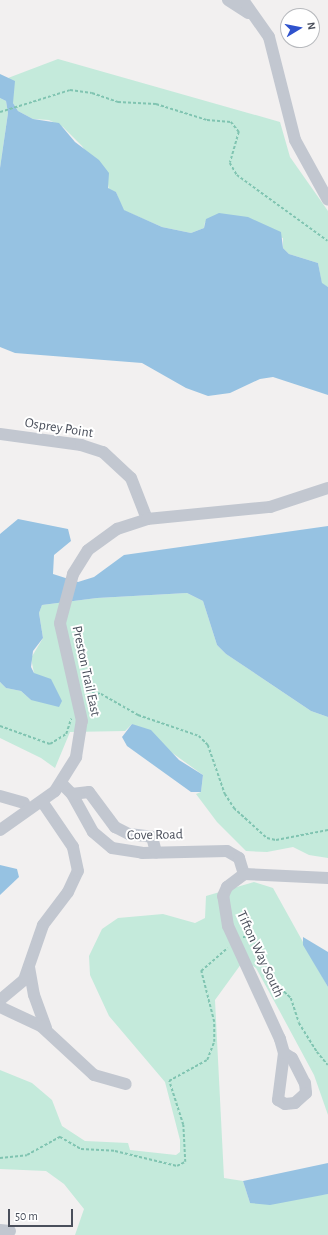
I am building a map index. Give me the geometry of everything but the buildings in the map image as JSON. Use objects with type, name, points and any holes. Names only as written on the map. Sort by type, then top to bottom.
[{"type":"street","points":[[228,0],[262,24]]},
{"type":"street","points":[[243,0],[262,24],[278,66],[295,140],[328,200]]},
{"type":"street","name":"Osprey Point","points":[[0,434],[81,445],[103,452],[131,478],[147,519]]},
{"type":"street","name":"Preston Trail East","points":[[0,830],[42,803],[62,784],[79,747],[82,721],[76,691],[63,650],[62,606],[70,582],[80,562],[101,539],[117,529],[147,519],[270,507],[328,488]]},
{"type":"street","name":"Cove Road","points":[[62,784],[72,794],[93,832],[106,845],[129,852],[227,851],[239,858],[244,874]]},
{"type":"street","points":[[72,794],[89,792],[115,827],[129,834],[152,837],[156,852]]},
{"type":"street","points":[[0,796],[24,803]]},
{"type":"street","points":[[0,1000],[18,987],[30,967],[44,925],[68,892],[79,865],[73,847],[42,803]]},
{"type":"street","points":[[244,874],[328,878]]},
{"type":"street","name":"Tifton Way South","points":[[244,874],[231,883],[223,896],[224,914],[272,1017],[284,1053]]},
{"type":"street","points":[[30,967],[34,996],[48,1031]]},
{"type":"street","points":[[0,1007],[27,1016],[48,1031],[94,1075],[126,1084]]},
{"type":"path","points":[[0,112],[70,90],[92,93],[118,102],[156,104],[207,120],[230,122],[239,132],[230,164],[237,174],[328,241]]},
{"type":"path","points":[[76,691],[101,694],[138,715],[199,736],[208,745],[225,794],[234,808],[267,838],[276,840],[328,830]]},
{"type":"path","points":[[0,726],[50,744],[66,734],[71,716]]},
{"type":"path","points":[[0,1158],[27,1155],[60,1137],[81,1149],[115,1151],[177,1166],[185,1162],[183,1125],[169,1081],[207,1060],[214,1042],[214,1022],[201,971],[236,942],[248,936],[255,943],[276,985],[291,998],[300,1023],[317,1052],[328,1065]]},
{"type":"green space","points":[[58,59],[280,122],[290,157],[328,211],[328,287],[322,284],[318,263],[289,254],[283,248],[283,238],[205,222],[204,228],[191,233],[162,227],[123,210],[116,192],[109,191],[108,184],[82,146],[63,127],[49,120],[33,119],[18,111],[13,103],[12,81],[8,78]]},
{"type":"green space","points":[[0,98],[6,101],[8,113],[0,168]]},
{"type":"green space","points":[[187,593],[203,601],[217,645],[226,654],[311,711],[328,717],[328,858],[309,855],[293,847],[267,852],[246,851],[217,822],[196,794],[201,792],[203,775],[132,724],[125,731],[70,732],[55,768],[41,758],[0,738],[0,682],[6,688],[21,691],[31,700],[34,673],[31,658],[43,638],[39,613],[42,605],[97,598]]},
{"type":"green space","points":[[254,882],[273,888],[328,987],[328,1115],[314,1075],[279,1010],[256,968],[244,960],[215,1000],[224,1178],[243,1181],[250,1203],[328,1194],[328,1235],[75,1235],[84,1209],[64,1184],[46,1171],[0,1169],[0,1070],[32,1083],[52,1100],[62,1126],[85,1141],[128,1143],[130,1150],[176,1155],[180,1152],[180,1140],[165,1082],[109,1016],[90,975],[89,956],[102,929],[118,918],[163,914],[195,923],[205,918],[206,896]]},
{"type":"water","points":[[0,74],[15,81],[13,103],[18,111],[33,119],[59,123],[75,142],[99,160],[109,173],[108,188],[116,192],[124,210],[162,227],[191,233],[204,228],[206,219],[219,213],[248,217],[281,232],[283,248],[289,254],[318,263],[322,283],[328,287],[328,395],[273,377],[260,379],[230,393],[208,396],[186,388],[142,363],[15,353],[0,347],[0,168],[8,113],[6,101],[0,98]]},
{"type":"water","points":[[18,519],[68,529],[71,541],[54,555],[53,574],[78,582],[94,577],[124,555],[328,526],[328,717],[311,711],[226,654],[217,645],[203,601],[187,593],[97,598],[42,605],[39,613],[43,638],[33,651],[31,667],[34,673],[51,679],[62,701],[59,707],[31,700],[21,691],[6,688],[0,682],[0,534]]},
{"type":"water","points":[[132,724],[151,730],[179,760],[203,775],[201,792],[191,792],[127,746],[122,737]]},
{"type":"water","points":[[0,865],[17,869],[19,877],[0,895]]},
{"type":"water","points":[[303,937],[328,952],[328,987],[303,945]]},
{"type":"water","points":[[328,1163],[328,1194],[270,1205],[250,1203],[243,1181]]}]
